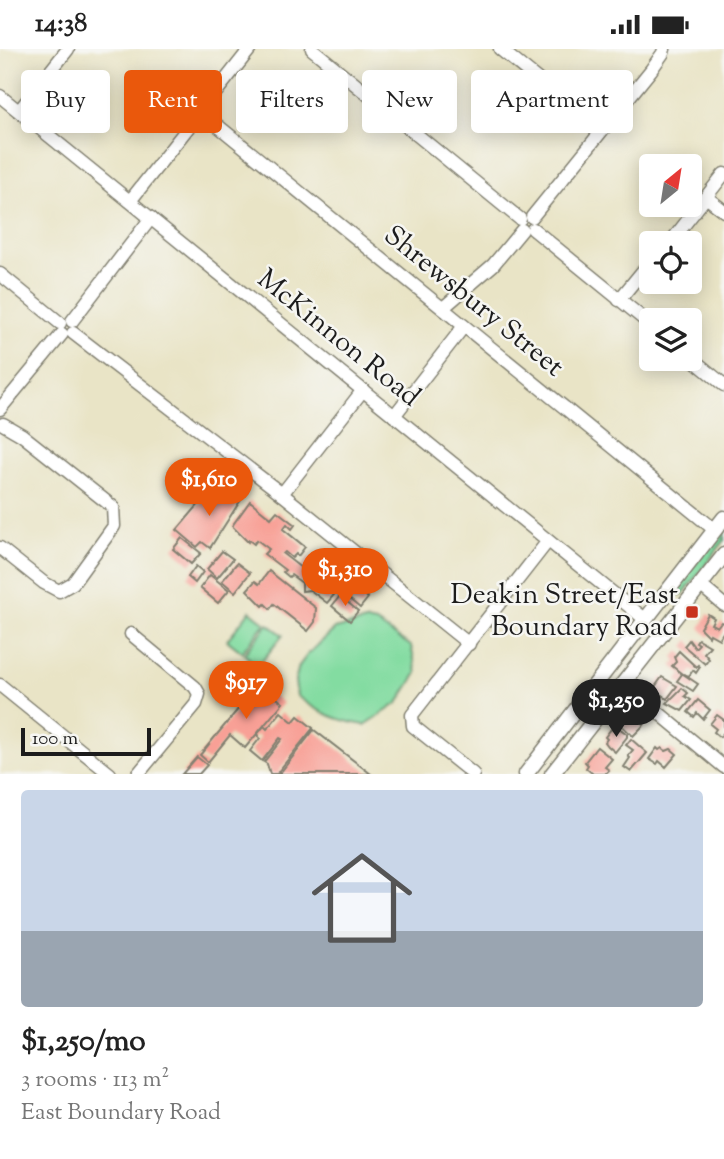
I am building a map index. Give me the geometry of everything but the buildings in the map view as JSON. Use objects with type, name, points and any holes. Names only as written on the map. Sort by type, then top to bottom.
[{"type":"main road","points":[[526,774],[720,524]]},
{"type":"main road","points":[[552,774],[724,555]]},
{"type":"main road","points":[[668,592],[687,602]]},
{"type":"main road","points":[[646,620],[660,619],[687,602]]},
{"type":"street","points":[[19,111],[68,49]]},
{"type":"street","points":[[222,85],[250,49]]},
{"type":"street","points":[[312,49],[639,315]]},
{"type":"street","points":[[500,49],[526,70]]},
{"type":"street","points":[[633,92],[664,49]]},
{"type":"street","name":"McKinnon Road","points":[[0,96],[646,620]]},
{"type":"street","name":"Shrewsbury Street","points":[[222,129],[464,326],[720,524]]},
{"type":"street","points":[[130,201],[184,133]]},
{"type":"street","points":[[443,309],[494,265],[599,133]]},
{"type":"street","points":[[679,231],[724,174]]},
{"type":"street","points":[[706,197],[724,211]]},
{"type":"street","points":[[0,409],[67,328],[151,218]]},
{"type":"street","points":[[0,274],[282,493],[469,644]]},
{"type":"street","points":[[620,300],[639,276]]},
{"type":"street","points":[[394,416],[464,326]]},
{"type":"street","points":[[702,367],[724,385]]},
{"type":"street","points":[[282,493],[363,390]]},
{"type":"street","points":[[0,548],[44,583],[59,591],[72,583],[114,526],[113,507],[22,435],[1,427],[13,395]]},
{"type":"street","points":[[472,774],[413,726],[412,715],[548,541]]},
{"type":"street","points":[[700,585],[724,605]]},
{"type":"street","points":[[131,634],[195,687],[199,694],[196,704],[138,774]]},
{"type":"street","points":[[624,684],[724,767]]},
{"type":"street","points":[[0,685],[110,774]]},
{"type":"green space","points":[[724,525],[724,541],[683,594],[678,595],[675,590]]},
{"type":"green space","points":[[250,611],[265,623],[242,652],[227,640]]},
{"type":"green space","points":[[366,621],[376,623],[411,646],[417,673],[398,703],[365,725],[337,719],[313,707],[297,696],[295,681],[299,666],[308,654],[335,629]]},
{"type":"green space","points":[[268,624],[283,635],[258,666],[244,654]]},
{"type":"place","name":"Deakin Street/East Boundary Road","points":[[692,612]]}]
